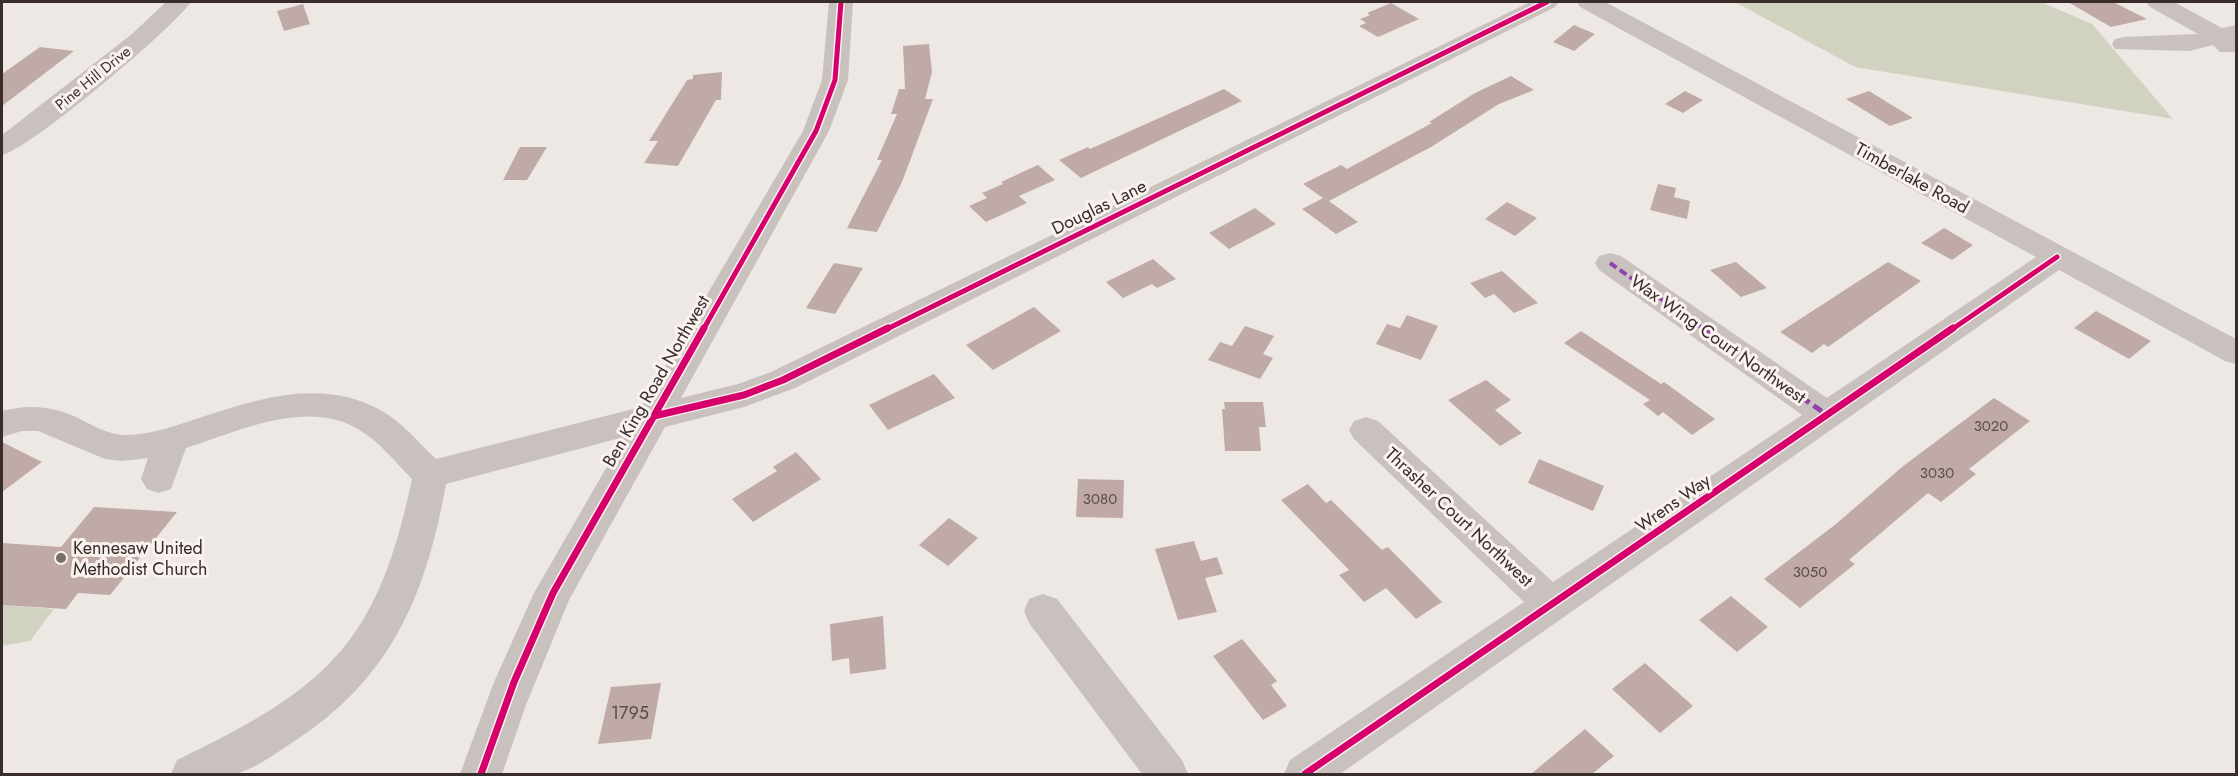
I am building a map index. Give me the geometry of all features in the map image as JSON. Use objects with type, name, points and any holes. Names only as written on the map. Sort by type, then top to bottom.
[{"type":"street","name":"Pine Hill Drive","points":[[2,147],[36,123],[141,39],[179,2]]},
{"type":"street","name":"Ben King Road Northwest","points":[[481,774],[519,665],[554,593],[823,118],[837,64],[841,2]]},
{"type":"street","name":"Douglas Lane","points":[[430,475],[654,416],[744,395],[783,380],[1547,2]]},
{"type":"street","name":"Timberlake Road","points":[[1588,2],[2236,353]]},
{"type":"street","points":[[2158,2],[2227,34],[2236,55]]},
{"type":"street","points":[[2124,44],[2189,44],[2227,34]]},
{"type":"street","name":"Wrens Way","points":[[1305,774],[2057,256]]},
{"type":"street","name":"Wax Wing Court Northwest","points":[[1610,263],[1827,415]]},
{"type":"street","points":[[2,424],[23,418],[40,417],[110,447],[140,447],[256,413],[292,406],[329,406],[350,411],[368,419],[430,475],[422,518],[409,564],[363,656],[343,680],[296,718],[192,774]]},
{"type":"street","name":"Thrasher Court Northwest","points":[[1366,430],[1552,605]]},
{"type":"street","points":[[159,479],[171,439]]},
{"type":"street","points":[[1043,610],[1167,774]]},
{"type":"green space","points":[[1735,2],[2041,2],[2092,24],[2173,119],[1855,67]]},
{"type":"green space","points":[[2,605],[54,609],[30,641],[2,646]]},
{"type":"building","points":[[2068,2],[2113,2],[2147,19],[2111,27]]},
{"type":"building","points":[[1391,3],[1419,19],[1378,37],[1359,26],[1366,23],[1360,19],[1370,15],[1367,13]]},
{"type":"building","points":[[303,4],[310,24],[284,31],[277,11]]},
{"type":"building","points":[[1574,25],[1595,34],[1574,51],[1553,42]]},
{"type":"building","points":[[929,44],[932,72],[925,99],[933,99],[902,182],[877,232],[847,228],[882,160],[877,160],[897,114],[891,114],[899,89],[905,89],[903,46]]},
{"type":"building","points":[[40,47],[74,51],[2,106],[2,74]]},
{"type":"building","points":[[722,72],[721,100],[716,100],[678,166],[644,163],[658,141],[649,141],[687,80],[693,79],[693,75]]},
{"type":"building","points":[[1511,76],[1534,90],[1499,104],[1431,147],[1329,201],[1358,222],[1336,234],[1302,209],[1323,198],[1303,184],[1341,165],[1347,169],[1432,123],[1429,122],[1475,93]]},
{"type":"building","points":[[1224,89],[1242,101],[1081,178],[1059,160],[1088,147],[1090,149]]},
{"type":"building","points":[[1685,91],[1703,100],[1683,113],[1665,104]]},
{"type":"building","points":[[1869,91],[1913,118],[1890,126],[1846,99]]},
{"type":"building","points":[[520,147],[547,147],[527,180],[503,180]]},
{"type":"building","points":[[1038,165],[1055,180],[1019,196],[1027,203],[986,222],[969,206],[987,198],[982,193]]},
{"type":"building","points":[[1658,184],[1676,188],[1674,197],[1690,201],[1687,219],[1650,210]]},
{"type":"building","points":[[1507,202],[1537,218],[1515,236],[1485,219]]},
{"type":"building","points":[[1255,208],[1276,224],[1229,249],[1209,233]]},
{"type":"building","points":[[1944,228],[1973,245],[1952,260],[1921,243]]},
{"type":"building","points":[[1153,259],[1176,279],[1157,288],[1152,284],[1123,298],[1106,282]]},
{"type":"building","points":[[1736,262],[1767,288],[1741,297],[1710,270]]},
{"type":"building","points":[[1888,262],[1921,281],[1828,347],[1824,344],[1812,353],[1780,332]]},
{"type":"building","points":[[834,263],[863,268],[835,314],[806,308]]},
{"type":"building","points":[[1502,271],[1538,303],[1514,313],[1494,294],[1485,298],[1470,283]]},
{"type":"building","points":[[1034,307],[1061,331],[993,370],[966,345]]},
{"type":"building","points":[[2096,311],[2151,341],[2129,359],[2074,328]]},
{"type":"building","points":[[1407,315],[1438,326],[1421,360],[1376,344],[1387,324],[1400,328]]},
{"type":"building","points":[[1245,326],[1274,336],[1263,354],[1273,358],[1260,379],[1208,360],[1220,342],[1232,346]]},
{"type":"building","points":[[1581,331],[1661,384],[1664,382],[1715,419],[1692,435],[1663,412],[1658,416],[1643,404],[1650,400],[1564,343]]},
{"type":"building","points":[[934,374],[955,398],[888,430],[869,405]]},
{"type":"building","points":[[1486,380],[1511,400],[1495,410],[1522,433],[1500,446],[1448,400]]},
{"type":"building","points":[[1994,398],[2030,421],[1969,469],[1976,474],[1941,502],[1928,493],[1849,560],[1855,564],[1800,608],[1764,579],[1836,524],[1902,467]]},
{"type":"building","points":[[1224,402],[1263,402],[1266,427],[1259,427],[1261,451],[1225,451],[1222,409],[1225,409]]},
{"type":"building","points":[[2,442],[42,462],[2,492]]},
{"type":"building","points":[[796,452],[821,479],[753,522],[732,499],[777,471],[773,467]]},
{"type":"building","points":[[1539,459],[1604,486],[1593,511],[1528,483]]},
{"type":"building","points":[[1078,479],[1124,480],[1123,518],[1076,517]]},
{"type":"building","points":[[1308,484],[1326,503],[1331,500],[1382,550],[1388,547],[1442,602],[1416,619],[1386,588],[1364,602],[1339,575],[1349,570],[1281,500]]},
{"type":"building","name":"Kennesaw United Methodist Church","points":[[94,507],[177,512],[110,595],[78,593],[66,609],[2,605],[2,543],[61,547]]},
{"type":"building","points":[[949,518],[978,538],[948,566],[919,545]]},
{"type":"building","points":[[1194,541],[1201,561],[1217,557],[1223,574],[1205,578],[1217,612],[1178,620],[1155,549]]},
{"type":"building","points":[[1731,596],[1768,627],[1737,652],[1699,620]]},
{"type":"building","points":[[883,616],[886,669],[850,674],[849,658],[832,661],[830,624]]},
{"type":"building","points":[[1242,639],[1277,681],[1271,685],[1287,706],[1263,720],[1213,656]]},
{"type":"building","points":[[1645,663],[1693,706],[1660,733],[1612,689]]},
{"type":"building","points":[[661,683],[651,739],[598,744],[611,687]]},
{"type":"building","points":[[1585,729],[1614,756],[1592,774],[1531,774]]},
{"type":"marked path","points":[[1610,263],[1827,415]]},
{"type":"cycle path","points":[[481,774],[496,727],[553,593],[816,131],[835,80],[841,2]]},
{"type":"cycle path","points":[[654,416],[744,395],[783,380],[1547,2]]},
{"type":"cycle path","points":[[1305,774],[2057,257]]},
{"type":"place","name":"Kennesaw United Methodist Church","points":[[61,558]]}]
